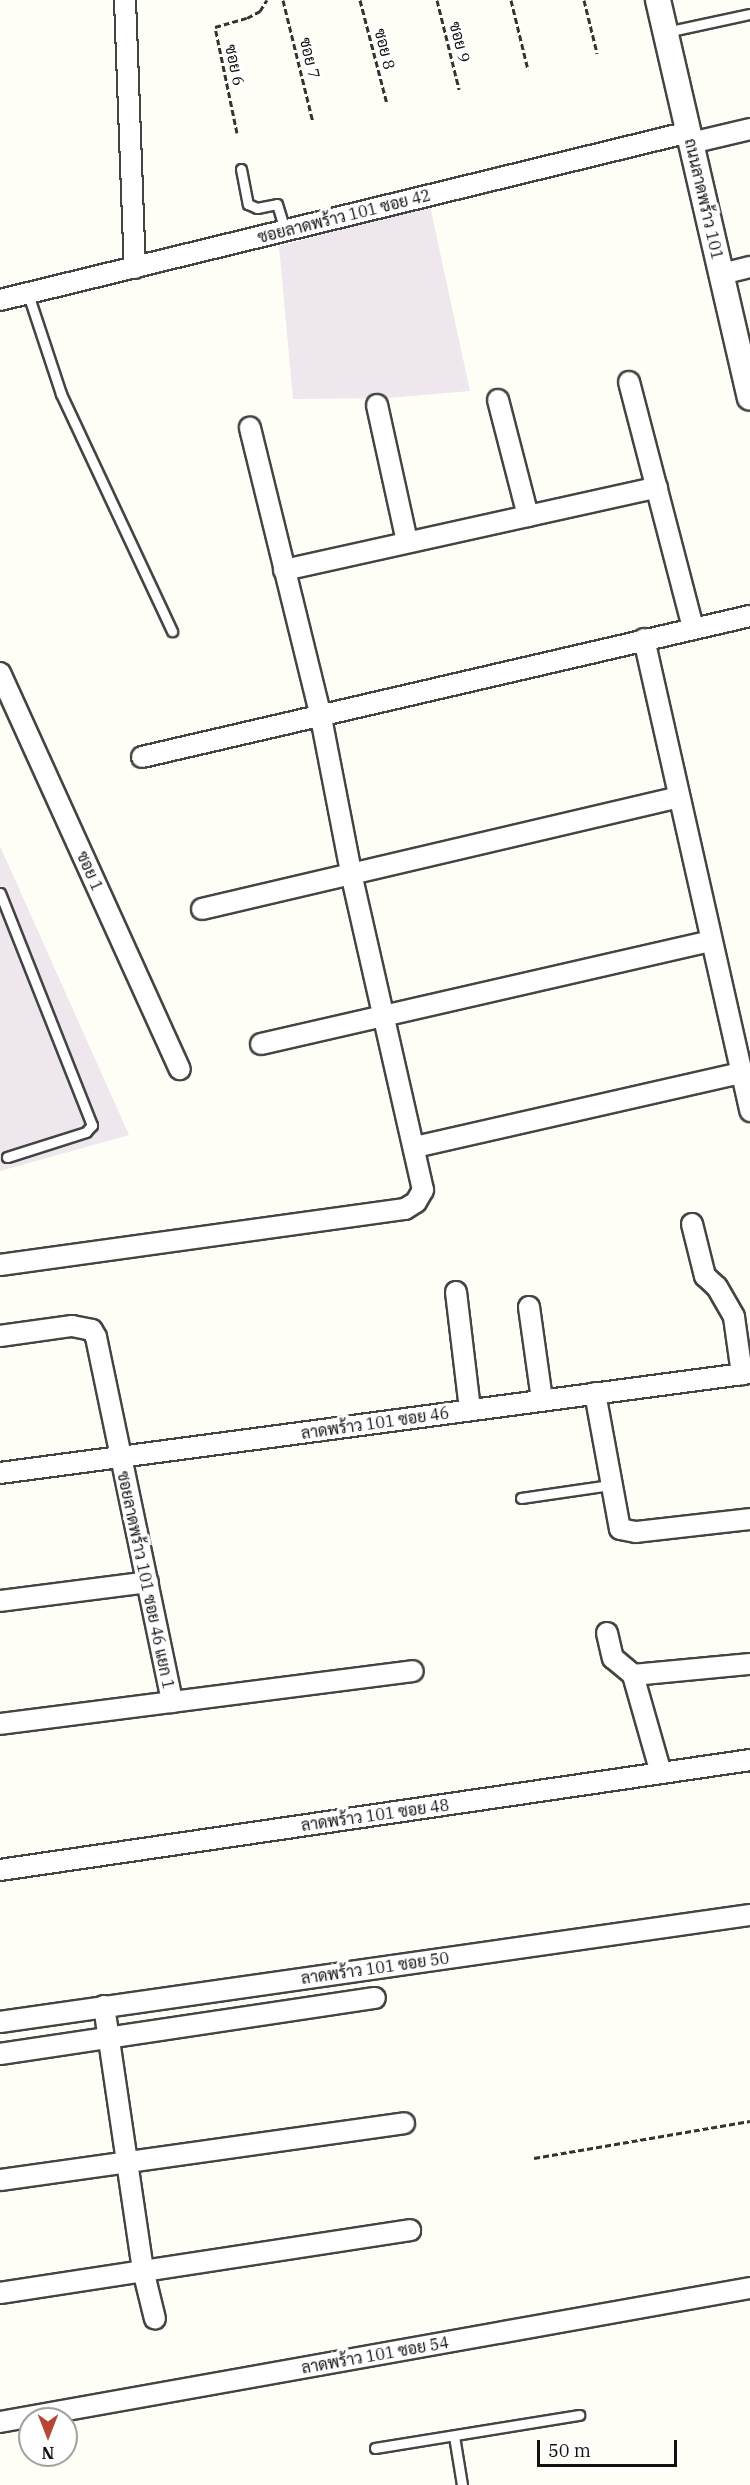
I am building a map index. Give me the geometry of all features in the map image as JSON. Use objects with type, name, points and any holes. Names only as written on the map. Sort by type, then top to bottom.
[{"type":"street","points":[[125,0],[135,268]]},
{"type":"street","name":"ถนนลาดพร้าว 101","points":[[658,0],[750,398]]},
{"type":"street","name":"ซอยลาดพร้าว 101 ซอย 42","points":[[0,300],[285,230],[690,138],[750,129]]},
{"type":"street","points":[[722,274],[750,267]]},
{"type":"street","points":[[629,382],[693,628]]},
{"type":"street","points":[[498,400],[528,516]]},
{"type":"street","points":[[377,405],[408,542]]},
{"type":"street","points":[[0,1265],[405,1209],[416,1202],[423,1190],[351,872],[320,713],[250,427]]},
{"type":"street","points":[[284,570],[657,487]]},
{"type":"street","points":[[142,757],[320,713],[750,616]]},
{"type":"street","points":[[644,639],[677,798],[750,1111]]},
{"type":"street","name":"ซอย 1","points":[[0,673],[180,1069]]},
{"type":"street","points":[[202,909],[351,872],[677,798]]},
{"type":"street","points":[[261,1044],[383,1018],[711,941]]},
{"type":"street","points":[[415,1147],[741,1073]]},
{"type":"street","points":[[693,1224],[705,1276],[717,1287],[734,1317],[746,1374]]},
{"type":"street","points":[[456,1292],[471,1410]]},
{"type":"street","points":[[529,1307],[542,1400]]},
{"type":"street","name":"ซอยลาดพร้าว 101 ซอย 46 แยก 1","points":[[0,1336],[72,1326],[92,1330],[172,1702]]},
{"type":"street","name":"ลาดพร้าว 101 ซอย 46","points":[[0,1473],[746,1374]]},
{"type":"street","points":[[595,1393],[616,1522],[625,1532],[750,1519]]},
{"type":"street","points":[[0,1601],[148,1582]]},
{"type":"street","points":[[607,1633],[613,1658],[633,1675],[661,1773]]},
{"type":"street","points":[[633,1675],[750,1664]]},
{"type":"street","points":[[0,1724],[413,1671]]},
{"type":"street","name":"ลาดพร้าว 101 ซอย 48","points":[[0,1870],[750,1760]]},
{"type":"street","name":"ลาดพร้าว 101 ซอย 50","points":[[0,2022],[750,1915]]},
{"type":"street","points":[[0,2054],[375,1998]]},
{"type":"street","points":[[104,2006],[143,2270],[155,2319]]},
{"type":"street","points":[[0,2180],[404,2123]]},
{"type":"street","points":[[0,2293],[410,2230]]},
{"type":"street","name":"ลาดพร้าว 101 ซอย 54","points":[[0,2422],[750,2288]]},
{"type":"lane","points":[[666,32],[750,14]]},
{"type":"lane","points":[[241,169],[248,204],[257,208],[277,204],[285,230]]},
{"type":"lane","points":[[28,294],[61,394],[172,631]]},
{"type":"lane","points":[[0,893],[92,1125],[86,1132],[7,1157]]},
{"type":"lane","points":[[521,1498],[610,1485]]},
{"type":"lane","points":[[375,2448],[579,2415]]},
{"type":"lane","points":[[454,2436],[462,2485]]},
{"type":"path","name":"ซอย 6","points":[[237,133],[215,27],[247,18],[260,11],[267,0]]},
{"type":"path","name":"ซอย 7","points":[[283,0],[313,122]]},
{"type":"path","name":"ซอย 8","points":[[360,0],[387,104]]},
{"type":"path","name":"ซอย 9","points":[[437,0],[459,89]]},
{"type":"path","points":[[511,0],[528,70]]},
{"type":"path","points":[[584,0],[597,53]]},
{"type":"path","points":[[534,2158],[750,2121]]},
{"type":"shaded area","points":[[430,206],[470,391],[387,398],[293,399],[279,246]]},
{"type":"shaded area","points":[[0,846],[129,1135],[0,1171]]}]
